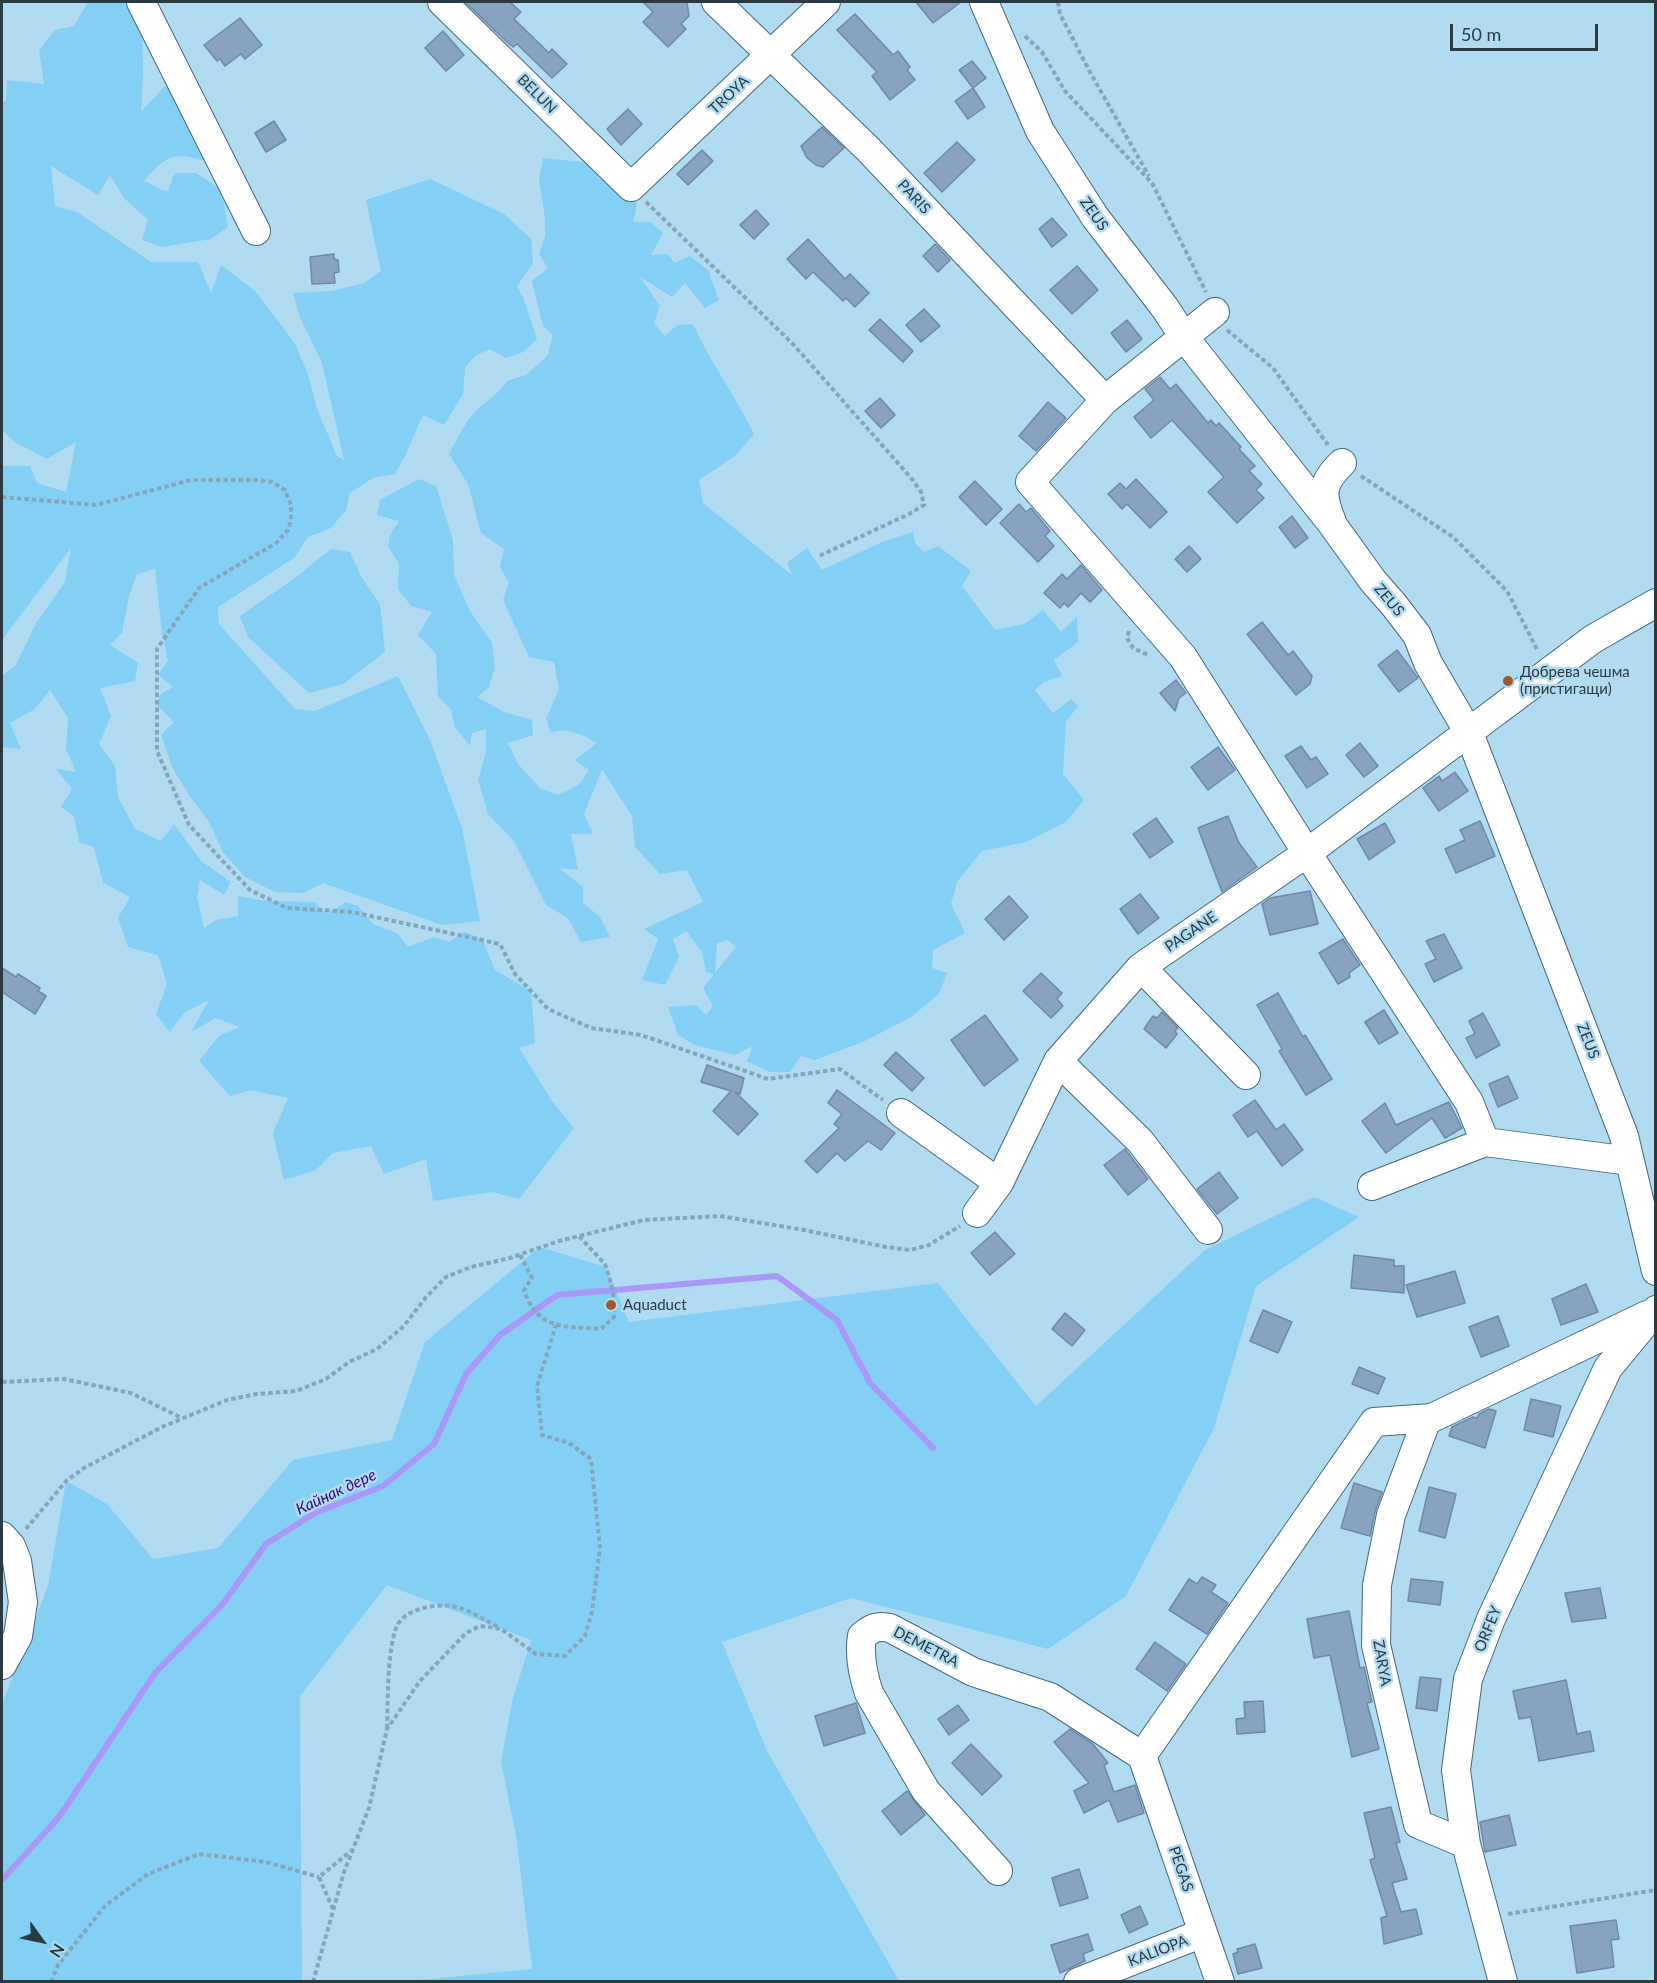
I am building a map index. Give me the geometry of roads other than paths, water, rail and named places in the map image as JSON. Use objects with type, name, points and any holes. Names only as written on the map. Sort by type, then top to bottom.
[{"type":"street","points":[[141,2],[256,231]]},
{"type":"street","name":"BELUN","points":[[442,2],[631,187]]},
{"type":"street","name":"PARIS","points":[[716,2],[869,150],[1105,400]]},
{"type":"street","name":"TROYA","points":[[631,187],[826,2]]},
{"type":"street","name":"ZEUS","points":[[984,2],[998,29],[1040,131],[1095,217],[1166,308],[1184,337],[1332,524],[1373,582],[1417,635],[1428,663],[1469,732],[1624,1136],[1656,1271]]},
{"type":"street","points":[[1215,312],[1105,400],[1030,482],[1183,657],[1468,1102],[1485,1142]]},
{"type":"street","points":[[1332,524],[1323,500],[1329,476],[1342,464]]},
{"type":"street","name":"PAGANE","points":[[977,1212],[999,1183],[1058,1060],[1141,966],[1307,853],[1593,639],[1656,603]]},
{"type":"street","points":[[1141,966],[1246,1075]]},
{"type":"street","points":[[1058,1060],[1140,1141],[1208,1230]]},
{"type":"street","points":[[901,1113],[999,1183]]},
{"type":"street","points":[[1372,1186],[1485,1142],[1630,1161]]},
{"type":"street","points":[[1142,1756],[1374,1422],[1432,1418],[1656,1310]]},
{"type":"street","name":"ORFEY","points":[[1503,1982],[1466,1844],[1456,1770],[1468,1679],[1491,1619],[1608,1368],[1656,1310]]},
{"type":"street","name":"ZARYA","points":[[1427,1419],[1391,1515],[1377,1585],[1376,1646],[1418,1824],[1466,1844]]},
{"type":"street","points":[[2,1665],[18,1636],[23,1602],[17,1561],[6,1541]]},
{"type":"street","name":"DEMETRA","points":[[998,1871],[926,1791],[869,1693],[860,1646],[862,1636],[870,1629],[880,1626],[890,1628],[973,1672],[1050,1696],[1142,1756]]},
{"type":"street","name":"PEGAS","points":[[1142,1756],[1220,1982]]},
{"type":"street","name":"KALIOPA","points":[[1078,1982],[1203,1933]]},
{"type":"waterway","name":"Кайнак дере","points":[[2,1880],[59,1817],[155,1673],[222,1605],[266,1544],[315,1513],[383,1486],[434,1444],[466,1374],[500,1335],[557,1295],[777,1276],[837,1320],[870,1383],[933,1448]]},
{"type":"place","name":"Добрева чешма (пристигащи)","points":[[1508,681]]},
{"type":"place","name":"Aquaduct","points":[[611,1305]]}]
